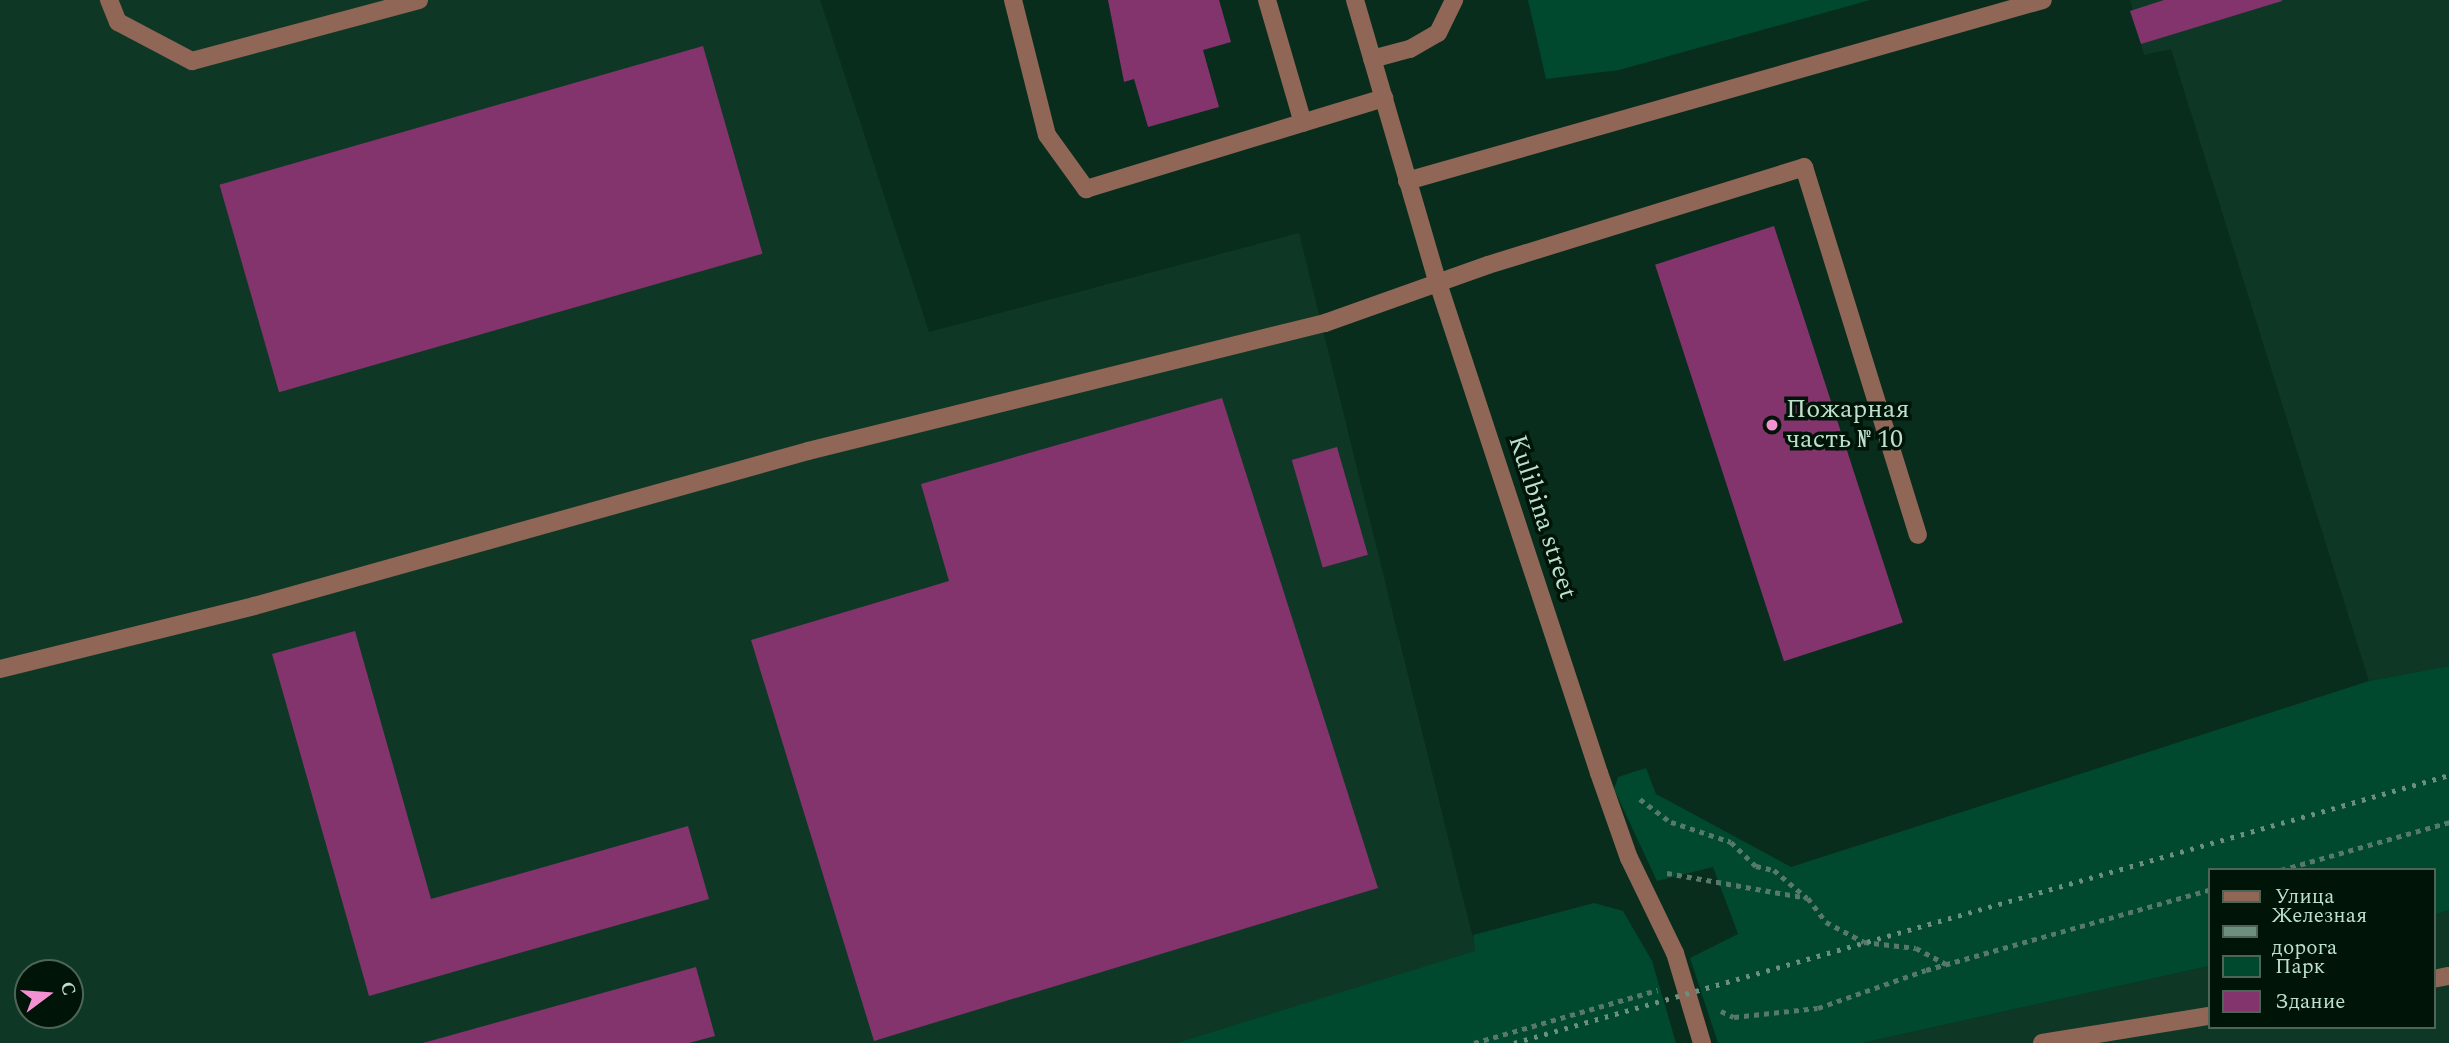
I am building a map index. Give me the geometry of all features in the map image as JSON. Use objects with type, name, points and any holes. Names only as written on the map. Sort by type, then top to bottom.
[{"type":"street","points":[[109,0],[118,22],[192,61],[419,0]]},
{"type":"street","points":[[1013,0],[1046,135],[1086,189],[1384,98]]},
{"type":"street","points":[[1267,0],[1303,123]]},
{"type":"street","name":"Kulibina street","points":[[1355,0],[1438,283],[1599,773],[1629,858],[1664,928],[1688,993],[1697,1040]]},
{"type":"street","points":[[1372,59],[1410,49],[1438,33],[1454,0]]},
{"type":"street","points":[[1407,181],[2043,0]]},
{"type":"street","points":[[0,669],[254,606],[808,451],[1325,323],[1438,283],[1804,167],[1918,535]]},
{"type":"street","points":[[2042,1043],[2208,1016]]},
{"type":"path","points":[[1599,773],[1671,822],[1731,842],[1756,866],[1773,870],[1808,898],[1826,922],[1864,942],[1916,948],[1946,964]]},
{"type":"path","points":[[2288,868],[2449,822]]},
{"type":"path","points":[[1629,858],[1684,879],[1716,879],[1808,898]]},
{"type":"path","points":[[1474,1043],[1660,989],[1688,993],[1734,1017],[1818,1008],[1946,964],[2208,890]]},
{"type":"shaded area","points":[[0,0],[820,0],[929,332],[1299,233],[1476,951],[1176,1043],[0,1043]]},
{"type":"shaded area","points":[[2130,0],[2449,0],[2449,666],[2369,681],[2171,49],[2144,55]]},
{"type":"shaded area","points":[[2449,910],[2449,1043],[1862,1043],[2208,966],[2208,1029],[2435,1029],[2435,914]]},
{"type":"green space","points":[[1528,0],[1870,0],[1619,70],[1546,79]]},
{"type":"green space","points":[[2449,666],[2449,910],[2435,914],[2435,868],[2208,868],[2208,966],[1862,1043],[1718,1043],[1690,958],[1738,934],[1713,867],[1657,881],[1614,789],[1618,777],[1646,768],[1656,794],[1791,867],[2369,681]]},
{"type":"green space","points":[[1594,903],[1623,911],[1652,961],[1676,1043],[1176,1043],[1475,951],[1473,935]]},
{"type":"building","points":[[1108,0],[1219,0],[1231,42],[1203,50],[1219,107],[1148,127],[1134,79],[1124,82]]},
{"type":"building","points":[[2164,0],[2282,1],[2141,44],[2130,11]]},
{"type":"building","points":[[703,46],[763,254],[279,392],[219,185]]},
{"type":"building","name":"Пожарная часть № 10","points":[[1774,226],[1903,623],[1784,661],[1655,265]]},
{"type":"building","points":[[1222,398],[1378,888],[874,1041],[751,640],[949,581],[921,484]]},
{"type":"building","points":[[1337,447],[1368,555],[1323,568],[1292,460]]},
{"type":"building","points":[[355,631],[431,899],[688,826],[709,899],[369,996],[272,654]]},
{"type":"building","points":[[696,967],[715,1036],[689,1043],[423,1043]]},
{"type":"railway","points":[[1514,1043],[2449,775]]},
{"type":"place","name":"Пожарная часть № 10","points":[[1772,425]]}]
